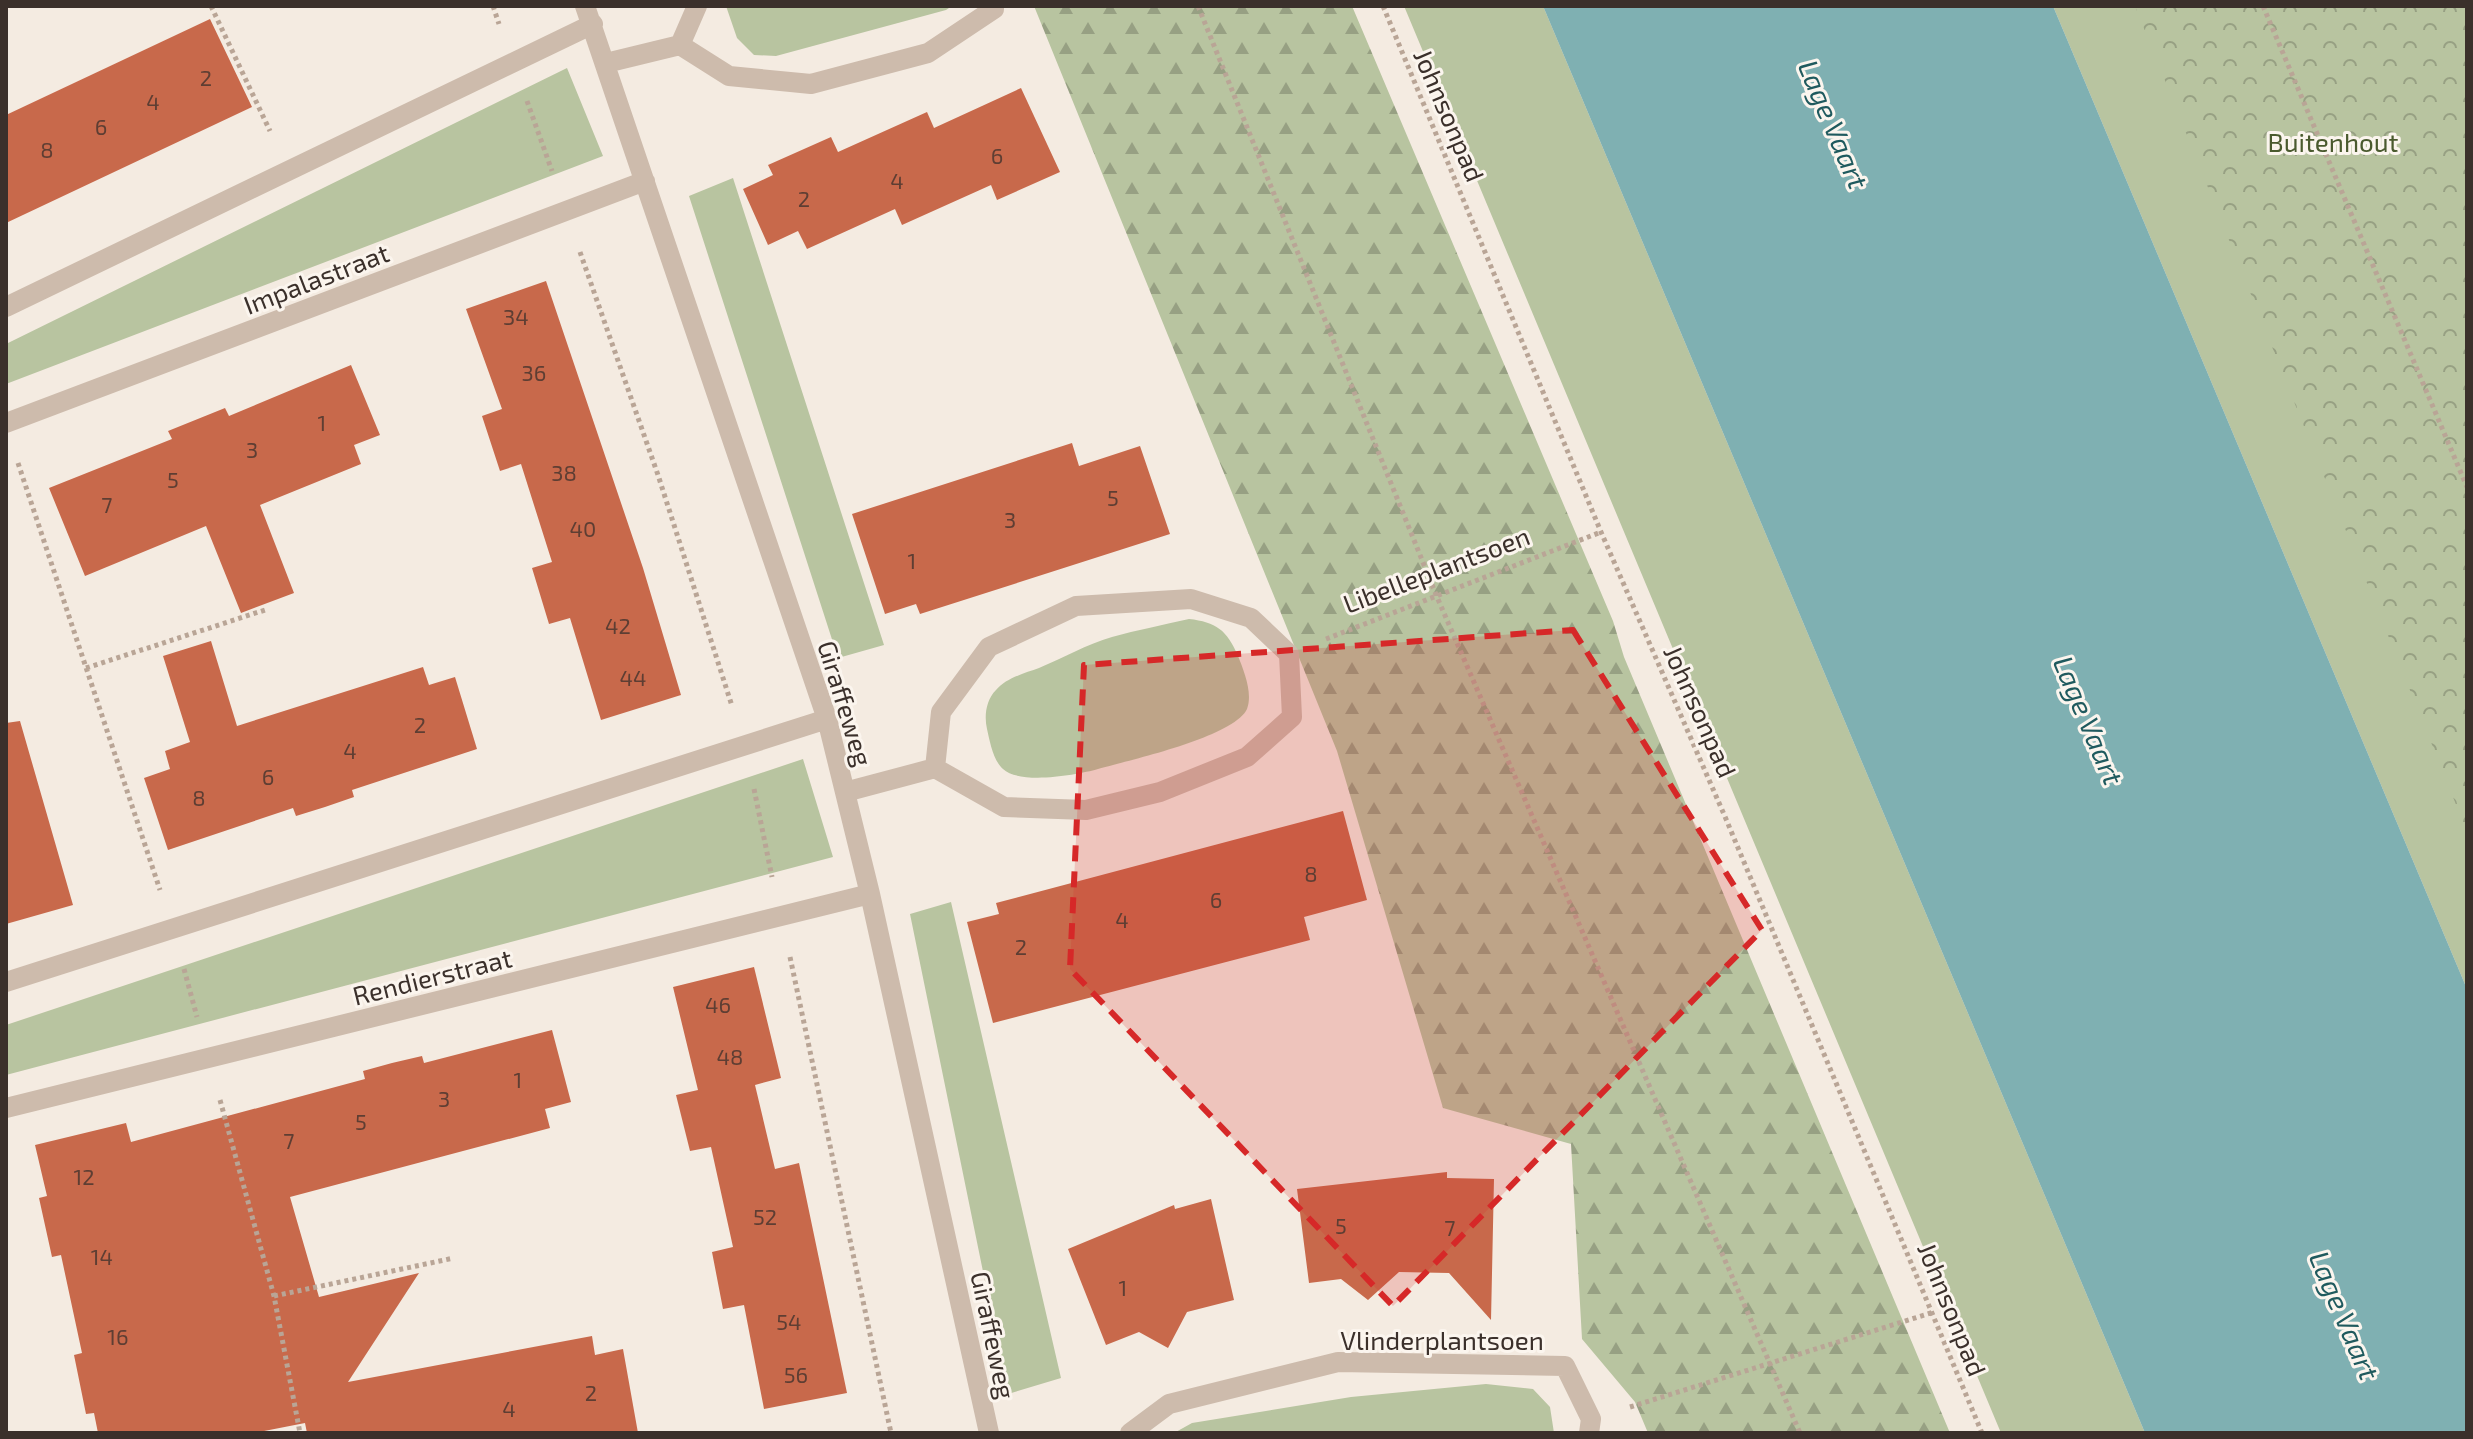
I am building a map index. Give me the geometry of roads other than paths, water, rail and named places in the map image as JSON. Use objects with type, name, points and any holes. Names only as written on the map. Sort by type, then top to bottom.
[{"type":"street","points":[[680,45],[697,6]]},
{"type":"street","points":[[606,63],[680,45],[729,76],[811,84],[928,53],[994,9],[994,6]]},
{"type":"street","points":[[6,307],[288,172],[589,15]]},
{"type":"street","name":"Giraffeweg","points":[[589,15],[827,719],[870,894],[989,1433]]},
{"type":"street","name":"Impalastraat","points":[[6,423],[645,181]]},
{"type":"street","points":[[845,792],[935,768],[1004,807],[1086,810],[1160,792],[1247,757],[1292,717],[1289,654],[1251,618],[1191,599],[1076,606],[989,647],[941,712],[935,768]]},
{"type":"street","points":[[6,982],[827,719]]},
{"type":"street","name":"Rendierstraat","points":[[6,1108],[870,894]]},
{"type":"street","name":"Vlinderplantsoen","points":[[1130,1433],[1169,1404],[1338,1362],[1565,1366],[1590,1426]]},
{"type":"water","name":"Lage Vaart","points":[[1543,6],[2053,6],[2467,989],[2467,1433],[2145,1433]]},
{"type":"park label","name":"Buitenhout","points":[[2333,141]]}]
